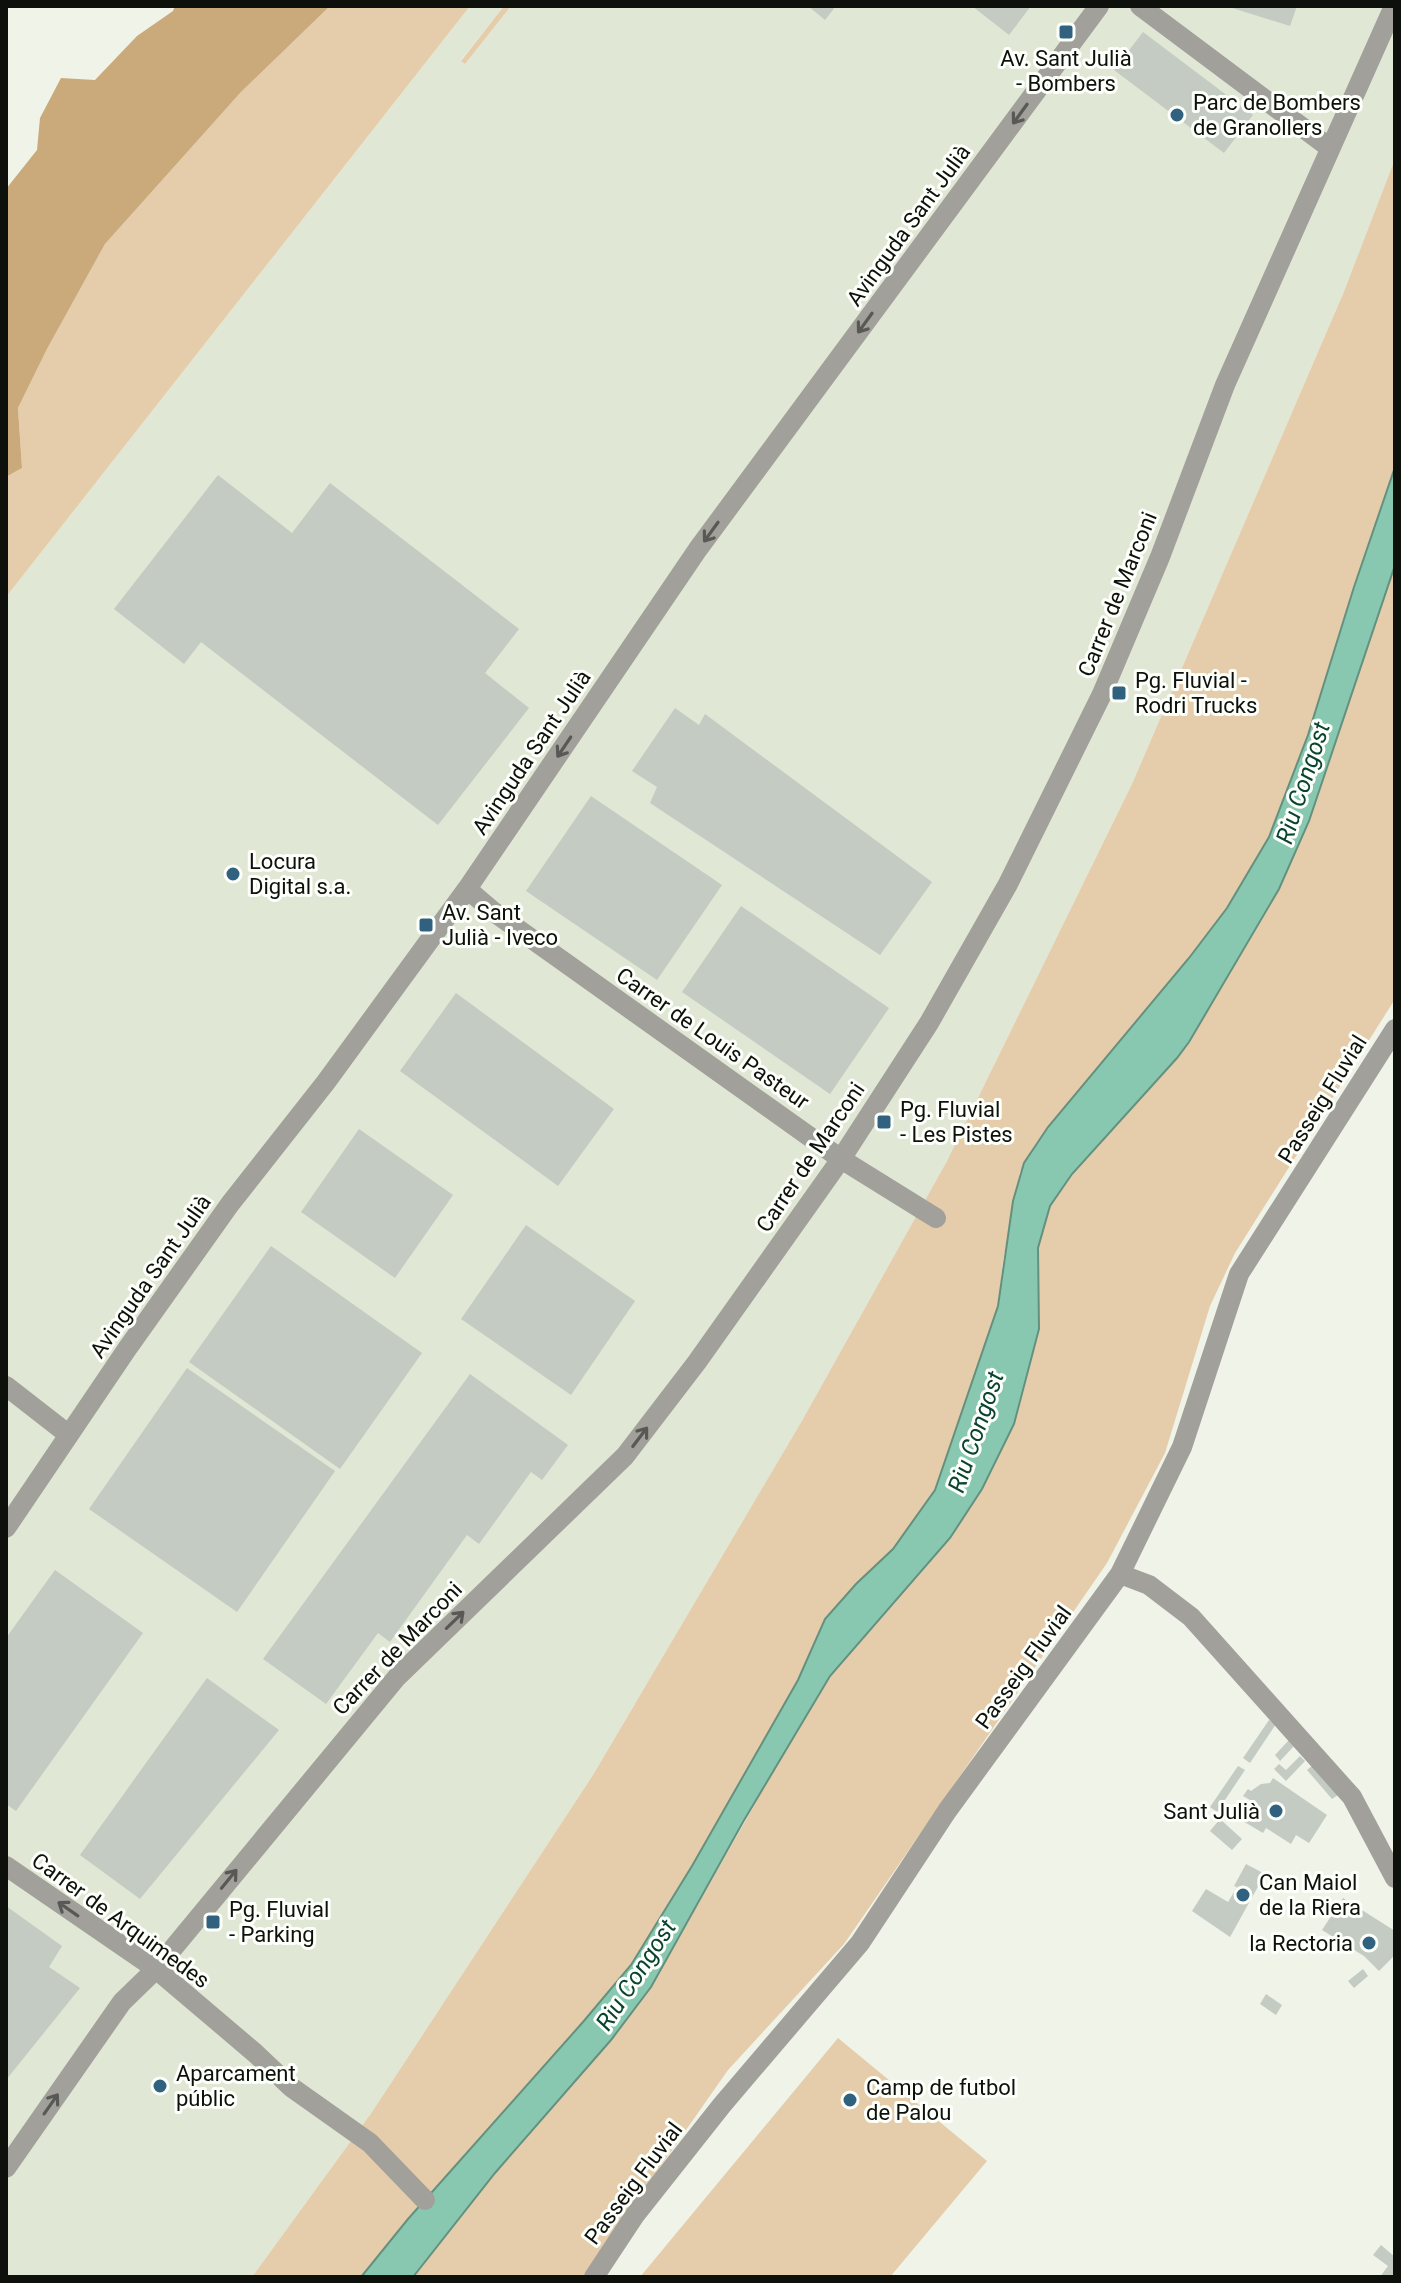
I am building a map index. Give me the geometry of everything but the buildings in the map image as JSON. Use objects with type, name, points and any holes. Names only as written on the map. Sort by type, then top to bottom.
[{"type":"street","name":"Avinguda Sant Julià","points":[[6,1528],[230,1204],[335,1070],[467,889],[698,549],[1099,6]]},
{"type":"street","points":[[1140,6],[1330,148]]},
{"type":"street","name":"Carrer de Marconi","points":[[6,2168],[122,2002],[156,1969],[397,1677],[625,1456],[697,1362],[841,1159],[929,1023],[1008,884],[1102,694],[1160,557],[1225,385],[1394,6]]},
{"type":"street","name":"Carrer de Louis Pasteur","points":[[467,889],[494,912],[841,1159],[936,1218]]},
{"type":"street","name":"Passeig Fluvial","points":[[594,2277],[635,2215],[722,2105],[860,1943],[947,1811],[1120,1574],[1182,1447],[1239,1274],[1395,1029]]},
{"type":"street","points":[[6,1386],[69,1435]]},
{"type":"street","points":[[1120,1574],[1149,1585],[1201,1628],[1352,1797],[1395,1878]]},
{"type":"street","name":"Carrer de Arquimedes","points":[[6,1866],[156,1969],[291,2087],[370,2143],[425,2200]]},
{"type":"shaded area","points":[[175,6],[330,6],[241,92],[105,244],[18,408],[22,468],[6,477],[6,189],[37,150],[40,118],[61,78],[95,80],[137,36],[173,11]]},
{"type":"shaded area","points":[[330,6],[470,6],[6,597],[6,477],[22,468],[18,408],[47,349],[105,244],[241,92]]},
{"type":"shaded area","points":[[470,6],[504,6],[461,60],[465,64],[511,6],[1395,6],[1395,159],[1343,294],[1132,784],[947,1161],[803,1419],[593,1775],[372,2112],[252,2277],[6,2277],[6,597]]},
{"type":"shaded area","points":[[504,6],[511,6],[465,64],[461,61]]},
{"type":"shaded area","points":[[1395,159],[1395,467],[1308,735],[1269,837],[1227,908],[1048,1127],[1020,1172],[998,1306],[935,1490],[893,1549],[825,1619],[798,1680],[687,1875],[631,1965],[583,2022],[408,2219],[361,2277],[252,2277],[372,2112],[593,1775],[803,1419],[947,1161],[1132,784],[1343,294]]},
{"type":"shaded area","points":[[1395,565],[1395,999],[1235,1253],[1210,1306],[1165,1453],[1107,1563],[844,1944],[728,2070],[583,2277],[414,2277],[495,2173],[611,2040],[651,1987],[830,1676],[1006,1440],[1014,1424],[1039,1329],[1038,1248],[1050,1206],[1072,1174],[1177,1058],[1279,889],[1309,821]]},
{"type":"shaded area","name":"Camp de futbol de Palou","points":[[838,2038],[987,2161],[890,2277],[640,2277]]},
{"type":"water","name":"Riu Congost","points":[[1395,467],[1395,565],[1309,821],[1279,889],[1189,1042],[1072,1174],[1050,1206],[1038,1248],[1039,1329],[1014,1424],[982,1489],[950,1538],[830,1676],[743,1822],[651,1987],[611,2040],[495,2173],[413,2277],[361,2277],[408,2219],[631,1965],[692,1866],[798,1680],[825,1619],[893,1549],[935,1490],[998,1306],[1013,1201],[1024,1163],[1048,1127],[1227,908],[1269,837],[1308,735]]},
{"type":"place","name":"Av. Sant Julià - Bombers","points":[[1066,32]]},
{"type":"place","name":"Parc de Bombers de Granollers","points":[[1177,115]]},
{"type":"place","name":"Pg. Fluvial - Rodri Trucks","points":[[1119,693]]},
{"type":"place","name":"Locura Digital s.a.","points":[[233,874]]},
{"type":"place","name":"Av. Sant Julià - Iveco","points":[[426,925]]},
{"type":"place","name":"Pg. Fluvial - Les Pistes","points":[[884,1122]]},
{"type":"place","name":"Sant Julià","points":[[1276,1811]]},
{"type":"place","name":"Can Maiol de la Riera","points":[[1243,1895]]},
{"type":"place","name":"Pg. Fluvial - Parking","points":[[213,1922]]},
{"type":"place","name":"la Rectoria","points":[[1369,1943]]},
{"type":"place","name":"Aparcament públic","points":[[160,2086]]},
{"type":"place","name":"Camp de futbol de Palou","points":[[850,2100]]}]
